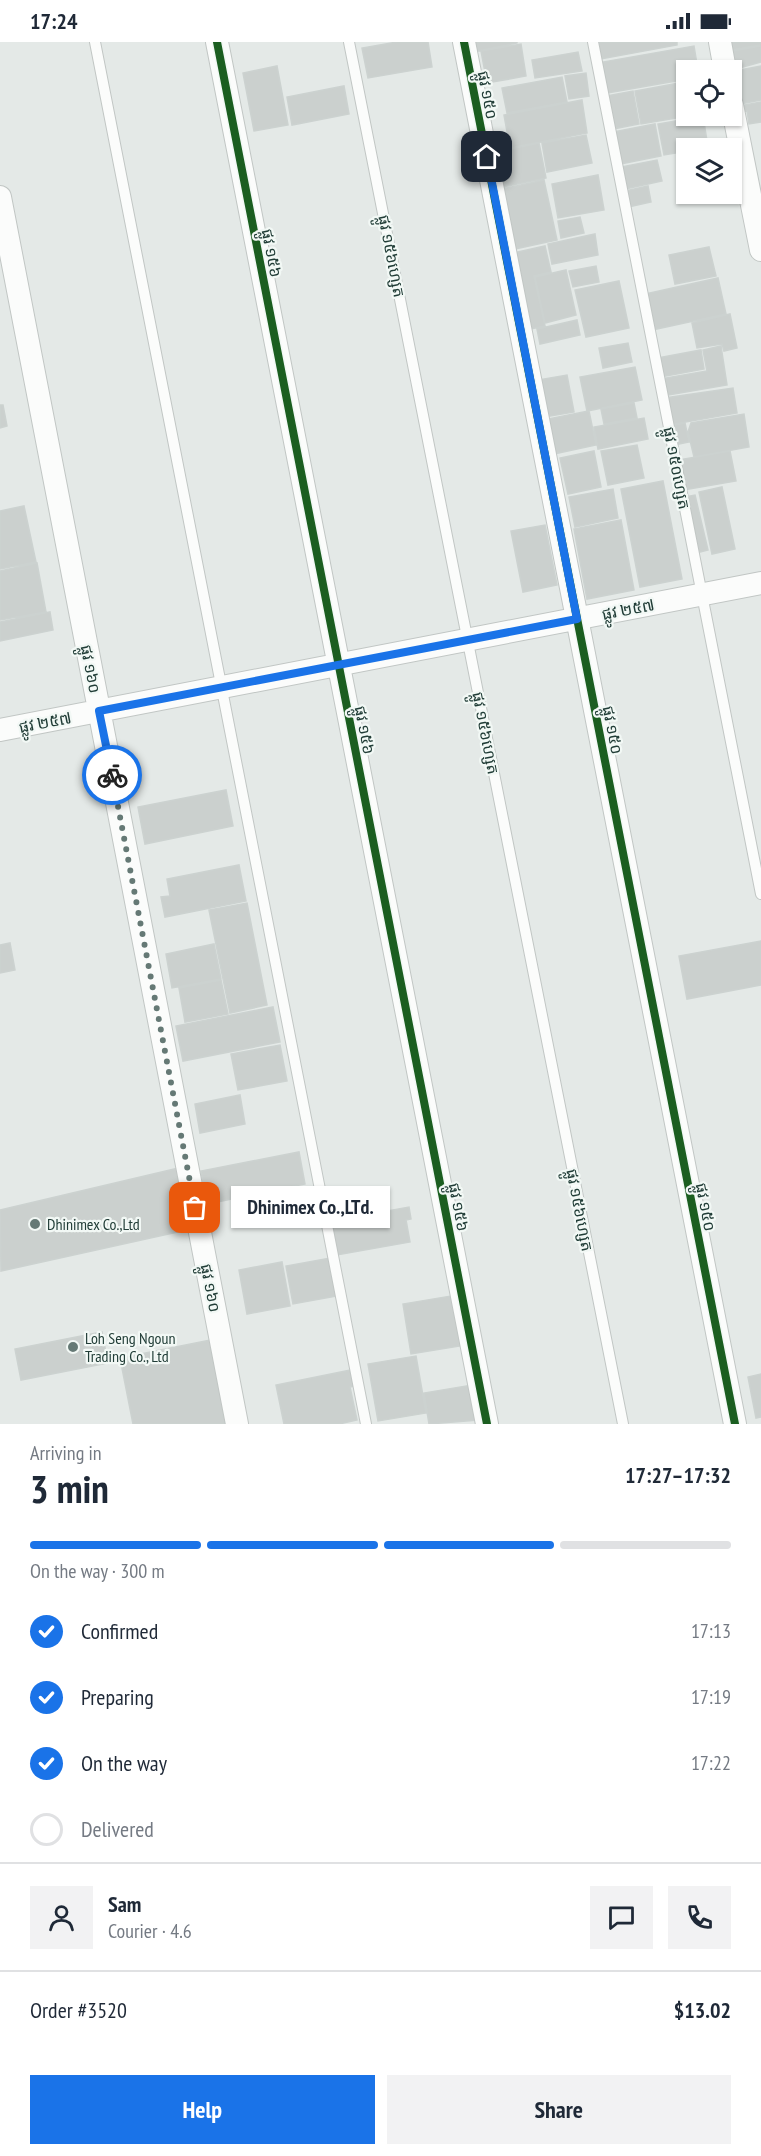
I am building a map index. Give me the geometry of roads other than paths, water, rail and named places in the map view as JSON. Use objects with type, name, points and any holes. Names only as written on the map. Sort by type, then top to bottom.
[{"type":"street","name":"ផ្លូវ ១៥៦","points":[[217,42],[487,1424]]},
{"type":"street","name":"ផ្លូវ ១៥០","points":[[464,42],[735,1424]]},
{"type":"street","points":[[720,42],[723,60]]},
{"type":"street","points":[[741,126],[751,150],[761,250]]},
{"type":"street","name":"ផ្លូវ ១៦០","points":[[0,197],[237,1424]]},
{"type":"street","name":"ផ្លូវ ២៥៧","points":[[0,730],[761,583]]},
{"type":"lane","points":[[95,42],[366,1424]]},
{"type":"lane","name":"ផ្លូវ ១៥៦ហ្សេត","points":[[349,42],[623,1424]]},
{"type":"lane","name":"ផ្លូវ ១៥០ហ្សេត","points":[[593,42],[761,894]]},
{"type":"place","name":"Dhinimex Co.,LTd.","points":[[195,1208]]},
{"type":"place","name":"Dhinimex Co.,Ltd","points":[[35,1224]]},
{"type":"place","name":"Loh Seng Ngoun Trading Co., Ltd","points":[[73,1347]]}]
